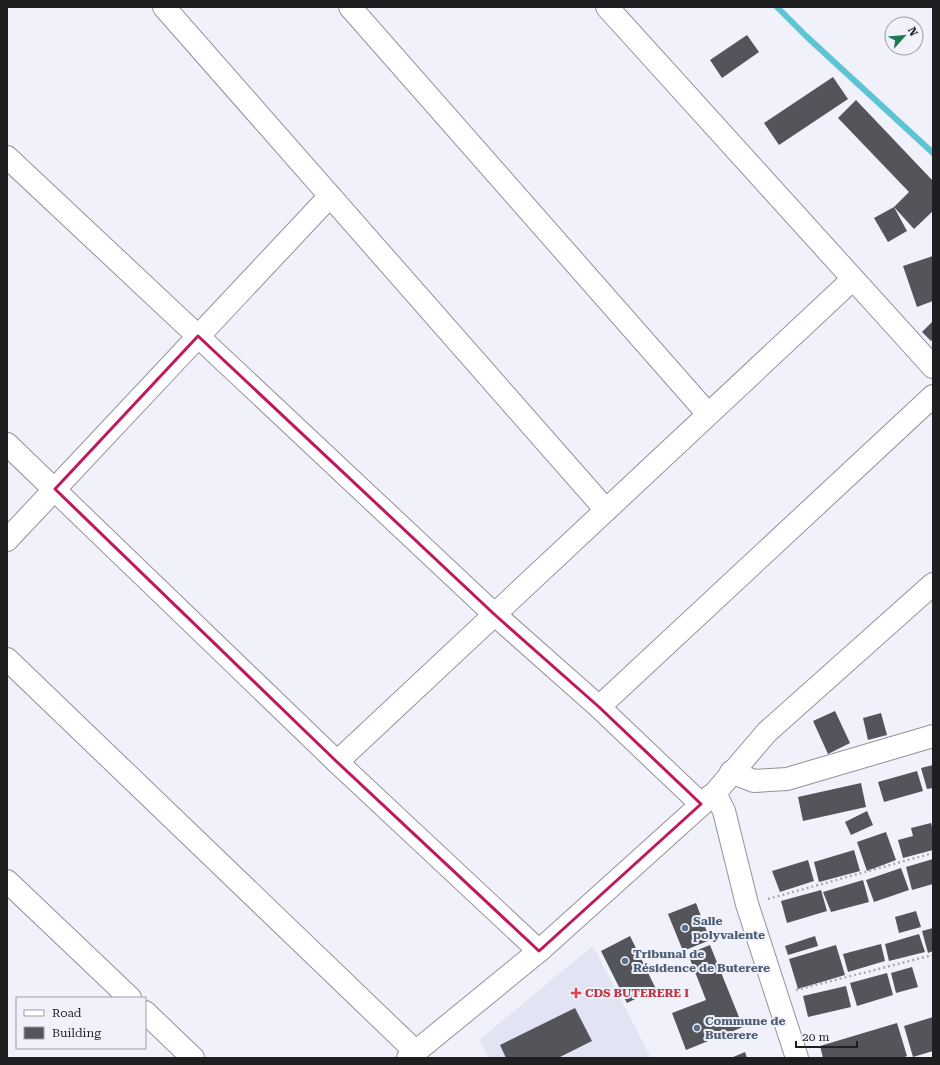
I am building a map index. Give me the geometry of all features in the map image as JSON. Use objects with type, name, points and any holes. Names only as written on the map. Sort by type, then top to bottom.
[{"type":"street","points":[[164,7],[606,510]]},
{"type":"street","points":[[350,7],[708,414]]},
{"type":"street","points":[[607,7],[933,367]]},
{"type":"street","points":[[7,157],[494,614],[599,707],[724,811],[747,904],[797,1058]]},
{"type":"street","points":[[7,540],[330,196]]},
{"type":"street","points":[[337,762],[853,278]]},
{"type":"street","points":[[599,707],[933,396]]},
{"type":"street","points":[[7,444],[337,762],[539,951]]},
{"type":"street","points":[[7,659],[412,1055],[539,951],[708,799],[767,732],[933,584]]},
{"type":"street","points":[[731,772],[754,781],[787,779],[933,736]]},
{"type":"street","points":[[7,881],[129,997]]},
{"type":"street","points":[[146,1013],[194,1058]]},
{"type":"path","points":[[747,904],[933,853]]},
{"type":"path","points":[[777,994],[933,954]]},
{"type":"highlighted area","points":[[198,336],[494,614],[599,707],[701,804],[539,951],[337,762],[55,489]]},
{"type":"shaded area","name":"CDS BUTERERE I","points":[[593,946],[651,1058],[489,1058],[479,1040]]},
{"type":"building","points":[[747,35],[759,52],[722,78],[710,60]]},
{"type":"building","points":[[833,77],[848,99],[779,145],[764,123]]},
{"type":"building","points":[[856,100],[933,181],[933,211],[914,229],[894,207],[909,192],[838,118]]},
{"type":"building","points":[[894,207],[907,231],[888,242],[874,218]]},
{"type":"building","points":[[933,256],[933,301],[917,307],[903,266]]},
{"type":"building","points":[[933,321],[933,339],[931,341],[922,332]]},
{"type":"building","points":[[835,711],[850,743],[828,754],[813,721]]},
{"type":"building","points":[[881,713],[887,735],[868,740],[863,718]]},
{"type":"building","points":[[933,765],[933,788],[927,789],[921,768]]},
{"type":"building","points":[[917,771],[923,791],[884,802],[878,782]]},
{"type":"building","points":[[861,783],[866,807],[803,821],[798,797]]},
{"type":"building","points":[[867,811],[873,825],[851,835],[845,822]]},
{"type":"building","points":[[931,823],[933,831],[933,850],[903,858],[898,840],[913,836],[911,828]]},
{"type":"building","points":[[886,832],[896,860],[867,871],[857,842]]},
{"type":"building","points":[[854,850],[860,871],[819,882],[814,862]]},
{"type":"building","points":[[933,859],[933,884],[912,890],[906,867]]},
{"type":"building","points":[[808,860],[814,881],[780,892],[772,871]]},
{"type":"building","points":[[901,868],[909,890],[874,902],[866,880]]},
{"type":"building","points":[[863,880],[869,902],[831,912],[823,892]]},
{"type":"building","points":[[821,890],[827,911],[787,923],[781,901]]},
{"type":"building","points":[[696,903],[710,940],[683,951],[668,914]]},
{"type":"building","points":[[916,911],[921,927],[899,933],[895,917]]},
{"type":"building","points":[[933,928],[933,951],[928,953],[922,931]]},
{"type":"building","points":[[919,934],[925,952],[889,961],[885,944]]},
{"type":"building","points":[[630,936],[656,989],[627,1003],[601,951]]},
{"type":"building","points":[[815,936],[818,946],[788,955],[785,946]]},
{"type":"building","points":[[881,944],[885,961],[848,972],[843,954]]},
{"type":"building","points":[[710,945],[743,1027],[686,1050],[672,1013],[706,1000],[688,954]]},
{"type":"building","points":[[836,945],[845,975],[798,989],[789,959]]},
{"type":"building","points":[[912,967],[918,987],[896,993],[891,973]]},
{"type":"building","points":[[887,973],[893,995],[857,1006],[850,983]]},
{"type":"building","points":[[846,986],[851,1007],[808,1017],[803,996]]},
{"type":"building","points":[[575,1008],[592,1041],[558,1058],[506,1058],[500,1045]]},
{"type":"building","points":[[933,1017],[933,1051],[913,1057],[904,1026]]},
{"type":"building","points":[[897,1023],[907,1056],[902,1058],[823,1058],[820,1046]]},
{"type":"building","points":[[745,1052],[747,1058],[731,1058]]},
{"type":"waterway","points":[[777,7],[806,36],[933,153]]},
{"type":"place","name":"Salle polyvalente","points":[[685,928]]},
{"type":"place","name":"Tribunal de Résidence de Buterere","points":[[625,961]]},
{"type":"place","name":"CDS BUTERERE I","points":[[576,993]]},
{"type":"place","name":"Commune de Buterere","points":[[697,1028]]}]
